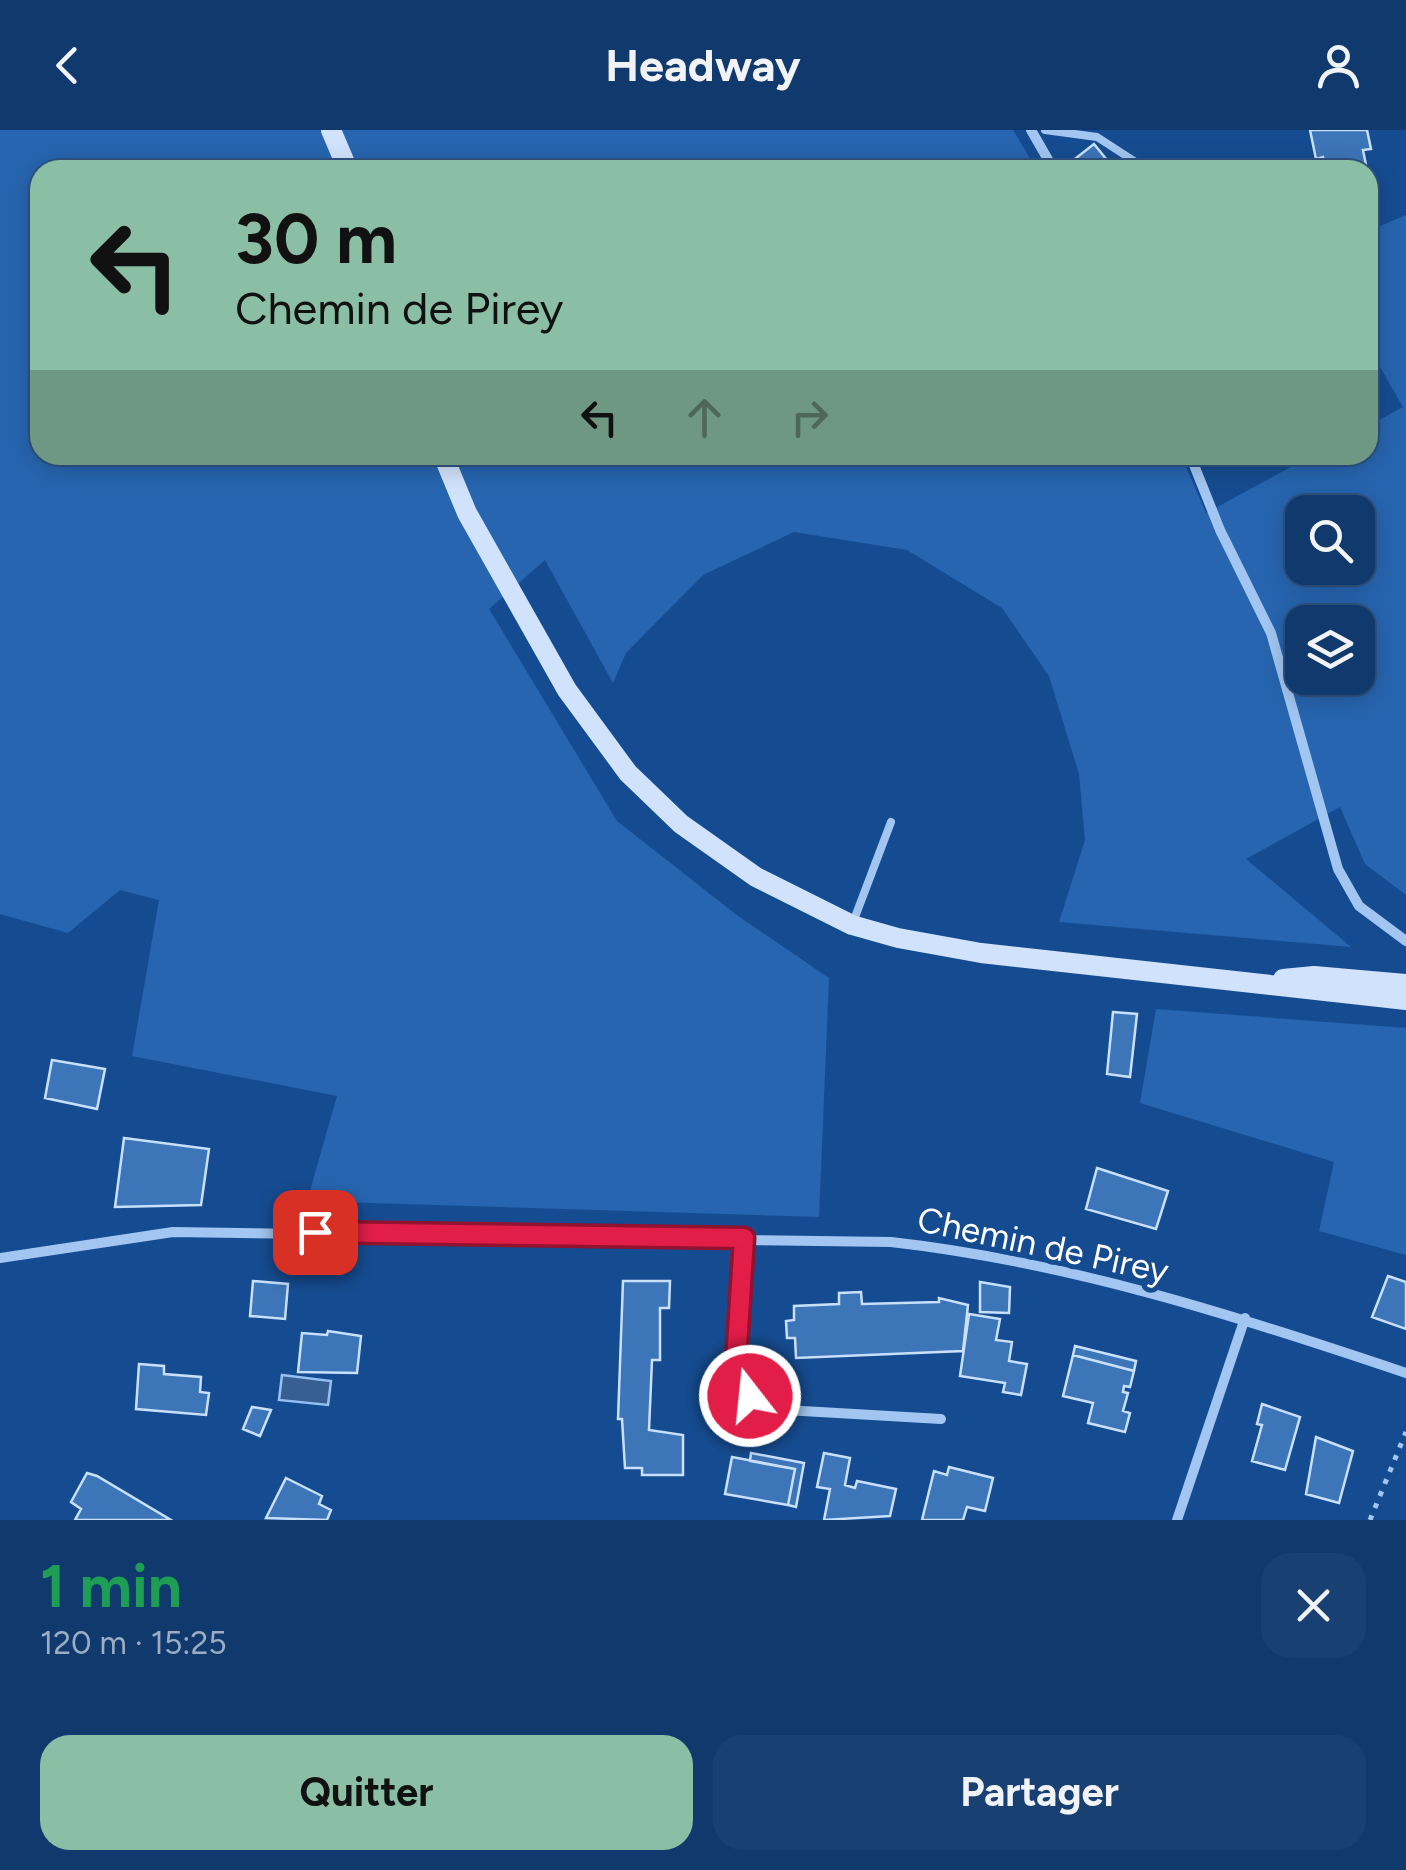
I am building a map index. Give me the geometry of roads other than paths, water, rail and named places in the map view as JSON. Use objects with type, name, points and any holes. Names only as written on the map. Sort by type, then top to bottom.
[{"type":"main road","points":[[332,130],[344,160]]},
{"type":"main road","points":[[447,465],[467,513],[567,690],[628,773],[681,824],[756,877],[852,925],[981,953],[1406,1000]]},
{"type":"main road","points":[[1256,981],[1314,976],[1406,984]]},
{"type":"street","points":[[1031,130],[1048,160]]},
{"type":"street","points":[[1194,465],[1220,530],[1271,632],[1338,869],[1359,906],[1406,941]]},
{"type":"street","name":"Chemin de Pirey","points":[[0,1258],[173,1232],[892,1242],[978,1252],[1246,1318],[1406,1374]]},
{"type":"street","points":[[744,1238],[736,1362],[750,1396],[768,1409],[941,1420]]},
{"type":"street","points":[[1177,1520],[1246,1318]]},
{"type":"lane","points":[[1045,130],[1098,137],[1133,160]]},
{"type":"lane","points":[[852,925],[891,822]]}]
